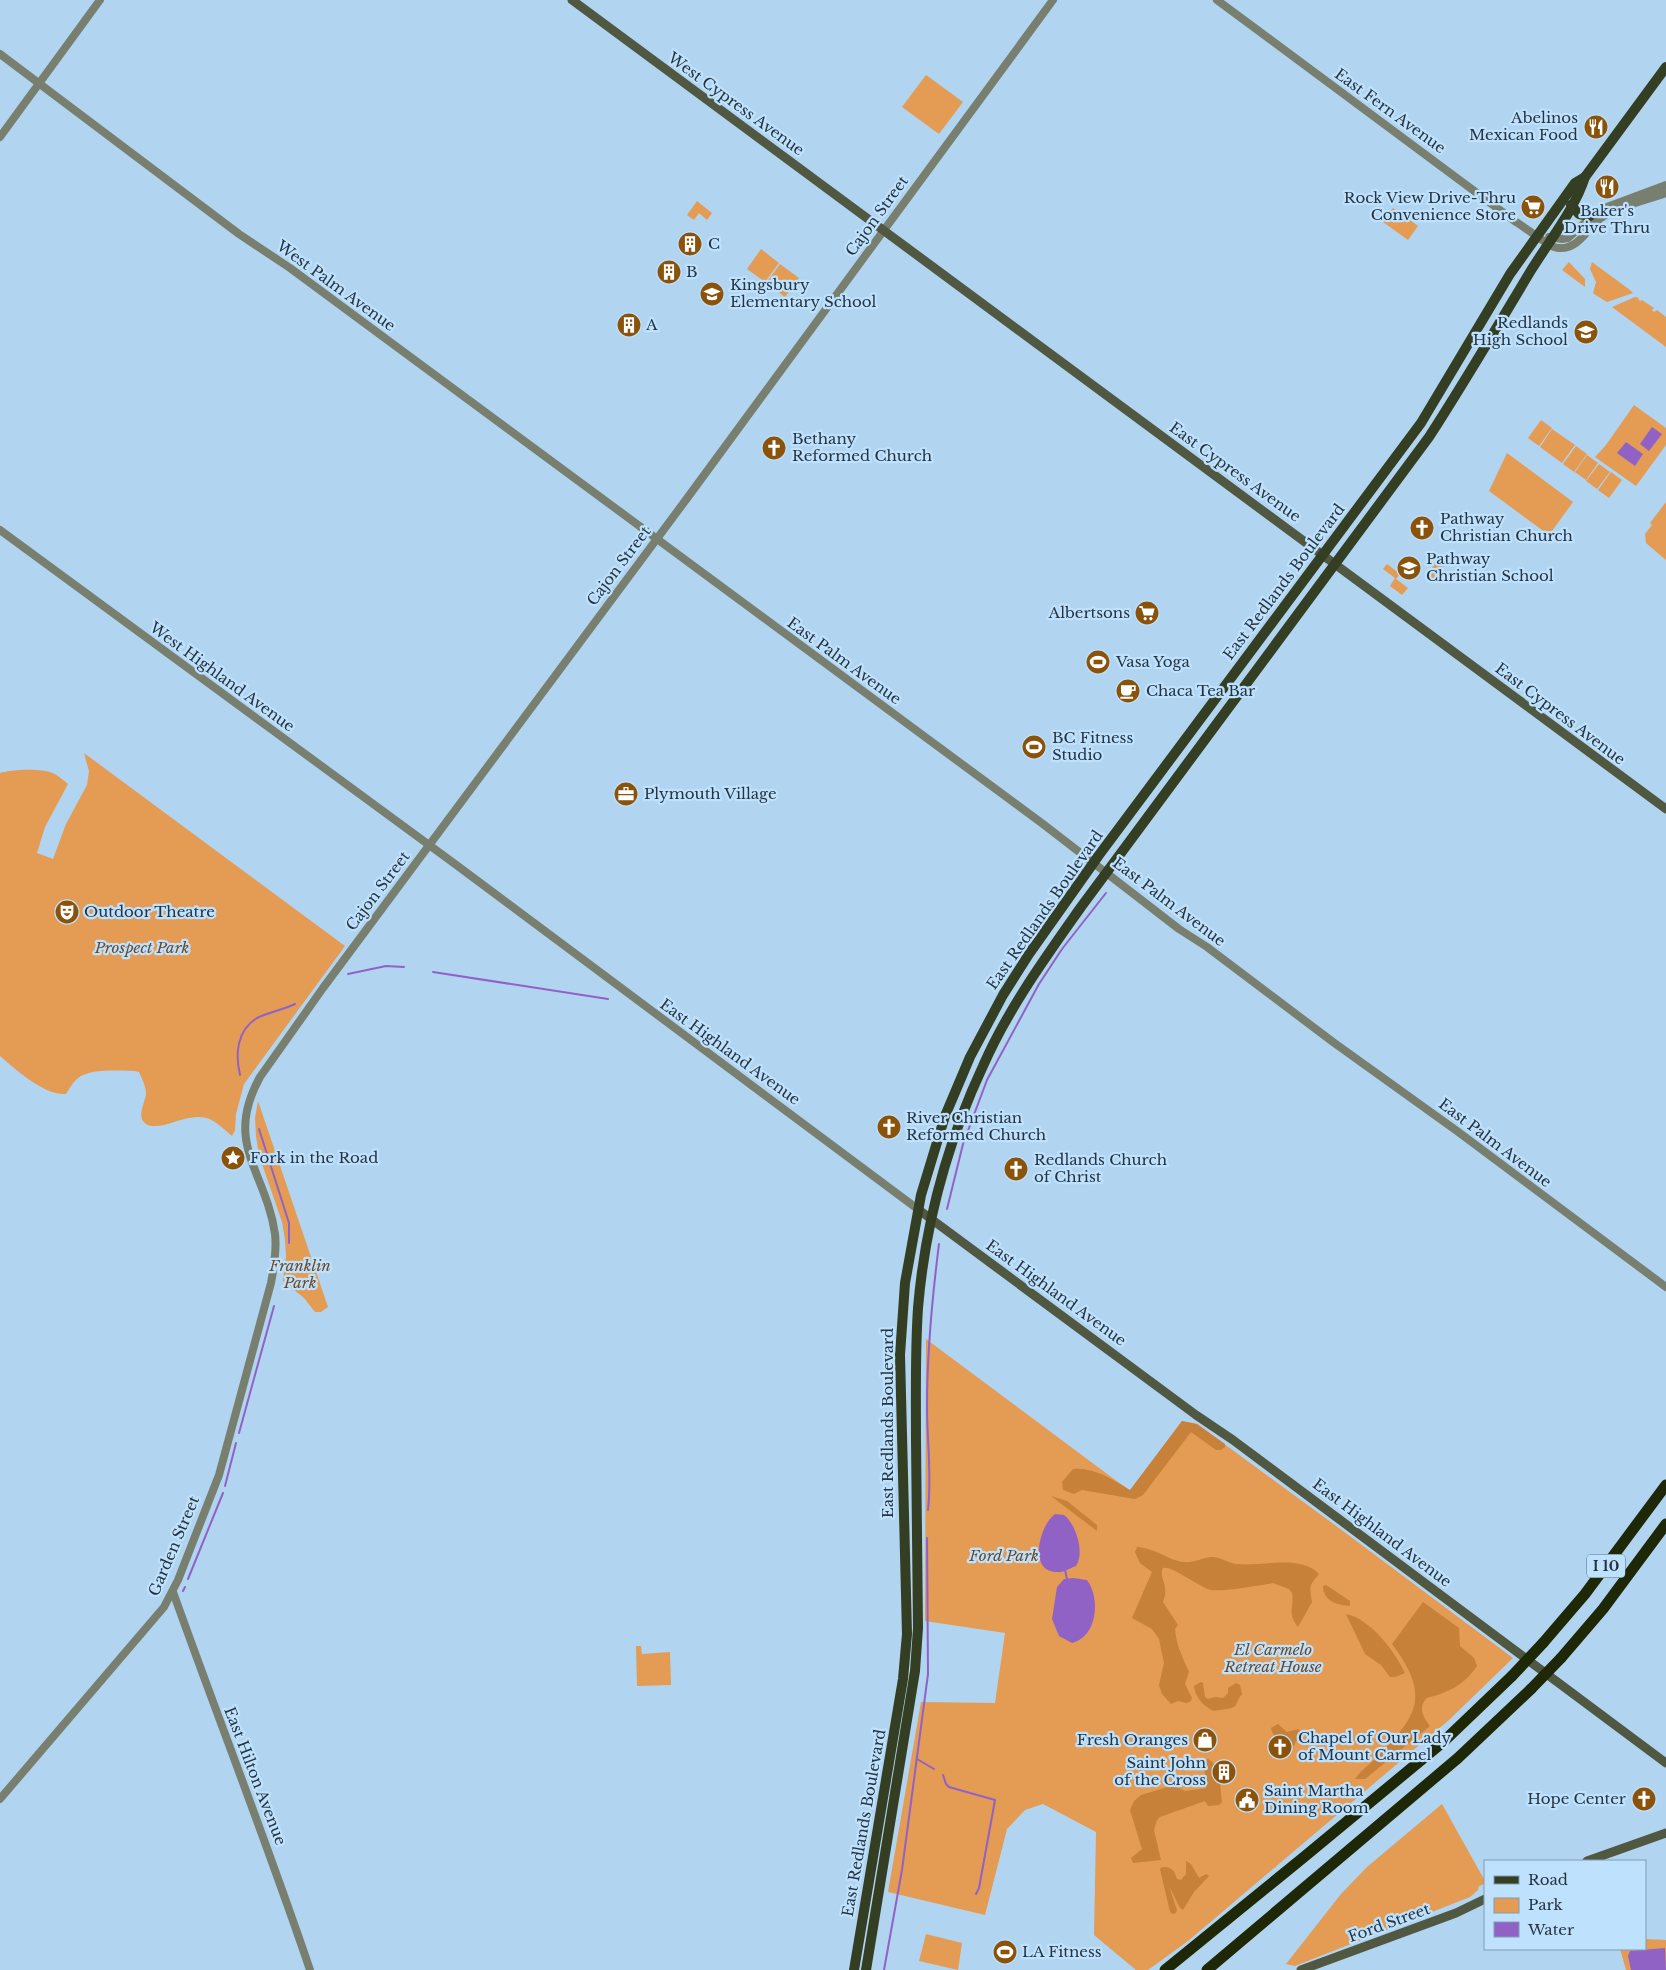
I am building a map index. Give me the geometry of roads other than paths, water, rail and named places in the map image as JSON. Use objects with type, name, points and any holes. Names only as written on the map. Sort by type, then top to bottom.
[{"type":"highway","name":"I 10","points":[[1165,1970],[1443,1742],[1512,1676],[1585,1594],[1666,1485]]},
{"type":"highway","name":"I 10","points":[[1207,1970],[1458,1758],[1531,1689],[1603,1609],[1666,1524]]},
{"type":"main road","name":"West Cypress Avenue","points":[[572,0],[884,230]]},
{"type":"main road","name":"East Redlands Boulevard","points":[[866,1970],[915,1671],[918,1628],[916,1360],[918,1307],[932,1220],[952,1145],[983,1066],[1008,1017],[1038,968],[1429,437],[1581,190],[1585,177],[1666,66]]},
{"type":"main road","name":"East Redlands Boulevard","points":[[854,1970],[903,1679],[907,1634],[900,1355],[905,1283],[921,1195],[945,1116],[970,1057],[1003,995],[1029,954],[1094,863],[1420,423],[1510,274],[1575,183],[1585,177]]},
{"type":"main road","points":[[1571,205],[1579,214],[1590,216]]},
{"type":"main road","name":"East Cypress Avenue","points":[[884,230],[1666,809]]},
{"type":"main road","name":"East Highland Avenue","points":[[919,1210],[1241,1446],[1666,1763]]},
{"type":"main road","points":[[1589,1860],[1666,1833]]},
{"type":"main road","name":"Ford Street","points":[[1301,1970],[1456,1913],[1484,1899]]},
{"type":"street","points":[[0,137],[100,0]]},
{"type":"street","name":"Cajon Street","points":[[271,1283],[276,1247],[275,1232],[251,1161],[246,1140],[245,1113],[252,1092],[260,1077],[318,995],[1053,0]]},
{"type":"street","name":"East Fern Avenue","points":[[1217,0],[1537,235],[1550,241]]},
{"type":"street","name":"West Palm Avenue","points":[[0,54],[239,234],[290,268],[656,539]]},
{"type":"street","points":[[1550,241],[1568,238],[1590,216],[1608,205],[1666,185]]},
{"type":"street","points":[[1550,241],[1558,248],[1569,246],[1579,241],[1597,221],[1609,213],[1666,193]]},
{"type":"street","name":"West Highland Avenue","points":[[0,530],[429,846]]},
{"type":"street","name":"East Palm Avenue","points":[[656,539],[1094,863],[1179,929],[1442,1119],[1666,1287]]},
{"type":"street","name":"East Highland Avenue","points":[[429,846],[919,1210]]},
{"type":"street","name":"Garden Street","points":[[0,1799],[164,1607],[173,1592],[219,1475],[271,1283]]},
{"type":"street","name":"East Hilton Avenue","points":[[173,1592],[258,1819],[310,1970]]},
{"type":"water","points":[[1652,427],[1662,434],[1649,451],[1640,444]]},
{"type":"water","points":[[1626,442],[1643,454],[1635,466],[1617,453]]},
{"type":"water","points":[[1055,1514],[1064,1515],[1072,1525],[1078,1539],[1080,1554],[1076,1566],[1059,1572],[1048,1570],[1042,1565],[1039,1557],[1039,1548],[1044,1528]]},
{"type":"water","points":[[1064,1579],[1087,1580],[1094,1597],[1095,1607],[1094,1616],[1087,1633],[1072,1643],[1059,1636],[1052,1619],[1057,1587]]},
{"type":"water","points":[[1665,1948],[1666,1970],[1631,1970],[1628,1956],[1630,1951]]},
{"type":"waterway","points":[[947,1209],[963,1144],[987,1080],[1039,984],[1062,949],[1106,893]]},
{"type":"waterway","points":[[348,974],[386,966],[404,967]]},
{"type":"waterway","points":[[433,972],[608,999]]},
{"type":"waterway","points":[[240,1075],[238,1051],[245,1029],[257,1018],[295,1004]]},
{"type":"waterway","points":[[259,1129],[289,1223],[289,1243]]},
{"type":"waterway","points":[[928,1510],[930,1484],[927,1407],[928,1366],[939,1244]]},
{"type":"waterway","points":[[239,1433],[274,1306]]},
{"type":"waterway","points":[[225,1486],[236,1443]]},
{"type":"waterway","points":[[188,1579],[223,1493]]},
{"type":"waterway","points":[[884,1970],[902,1870],[928,1674],[927,1538]]},
{"type":"waterway","points":[[1065,1570],[1067,1579]]},
{"type":"waterway","points":[[183,1591],[185,1587]]},
{"type":"waterway","points":[[917,1759],[934,1769]]},
{"type":"waterway","points":[[943,1775],[949,1787],[995,1800],[979,1888],[976,1894]]},
{"type":"place","name":"Abelinos Mexican Food","points":[[1596,127]]},
{"type":"place","name":"Baker's Drive Thru","points":[[1607,187]]},
{"type":"place","name":"Rock View Drive-Thru Convenience Store","points":[[1533,207]]},
{"type":"place","name":"C","points":[[690,244]]},
{"type":"place","name":"B","points":[[669,272]]},
{"type":"place","name":"Kingsbury Elementary School","points":[[712,294]]},
{"type":"place","name":"A","points":[[629,325]]},
{"type":"place","name":"Redlands High School","points":[[1586,332]]},
{"type":"place","name":"Bethany Reformed Church","points":[[774,448]]},
{"type":"place","name":"Pathway Christian Church","points":[[1422,528]]},
{"type":"place","name":"Pathway Christian School","points":[[1409,568]]},
{"type":"place","name":"Albertsons","points":[[1147,613]]},
{"type":"place","name":"Vasa Yoga","points":[[1098,662]]},
{"type":"place","name":"Chaca Tea Bar","points":[[1128,691]]},
{"type":"place","name":"BC Fitness Studio","points":[[1034,747]]},
{"type":"place","name":"Plymouth Village","points":[[626,794]]},
{"type":"place","name":"Outdoor Theatre","points":[[67,912]]},
{"type":"place","name":"River Christian Reformed Church","points":[[889,1127]]},
{"type":"place","name":"Fork in the Road","points":[[233,1158]]},
{"type":"place","name":"Redlands Church of Christ","points":[[1016,1169]]},
{"type":"place","name":"Fresh Oranges","points":[[1205,1740]]},
{"type":"place","name":"Chapel of Our Lady of Mount Carmel","points":[[1280,1747]]},
{"type":"place","name":"Saint John of the Cross","points":[[1224,1772]]},
{"type":"place","name":"Hope Center","points":[[1644,1799]]},
{"type":"place","name":"Saint Martha Dining Room","points":[[1247,1800]]},
{"type":"place","name":"LA Fitness","points":[[1005,1952]]},
{"type":"park label","name":"Prospect Park","points":[[142,948]]},
{"type":"park label","name":"Franklin Park","points":[[300,1274]]},
{"type":"park label","name":"Ford Park","points":[[1004,1556]]},
{"type":"park label","name":"El Carmelo Retreat House","points":[[1273,1658]]}]
